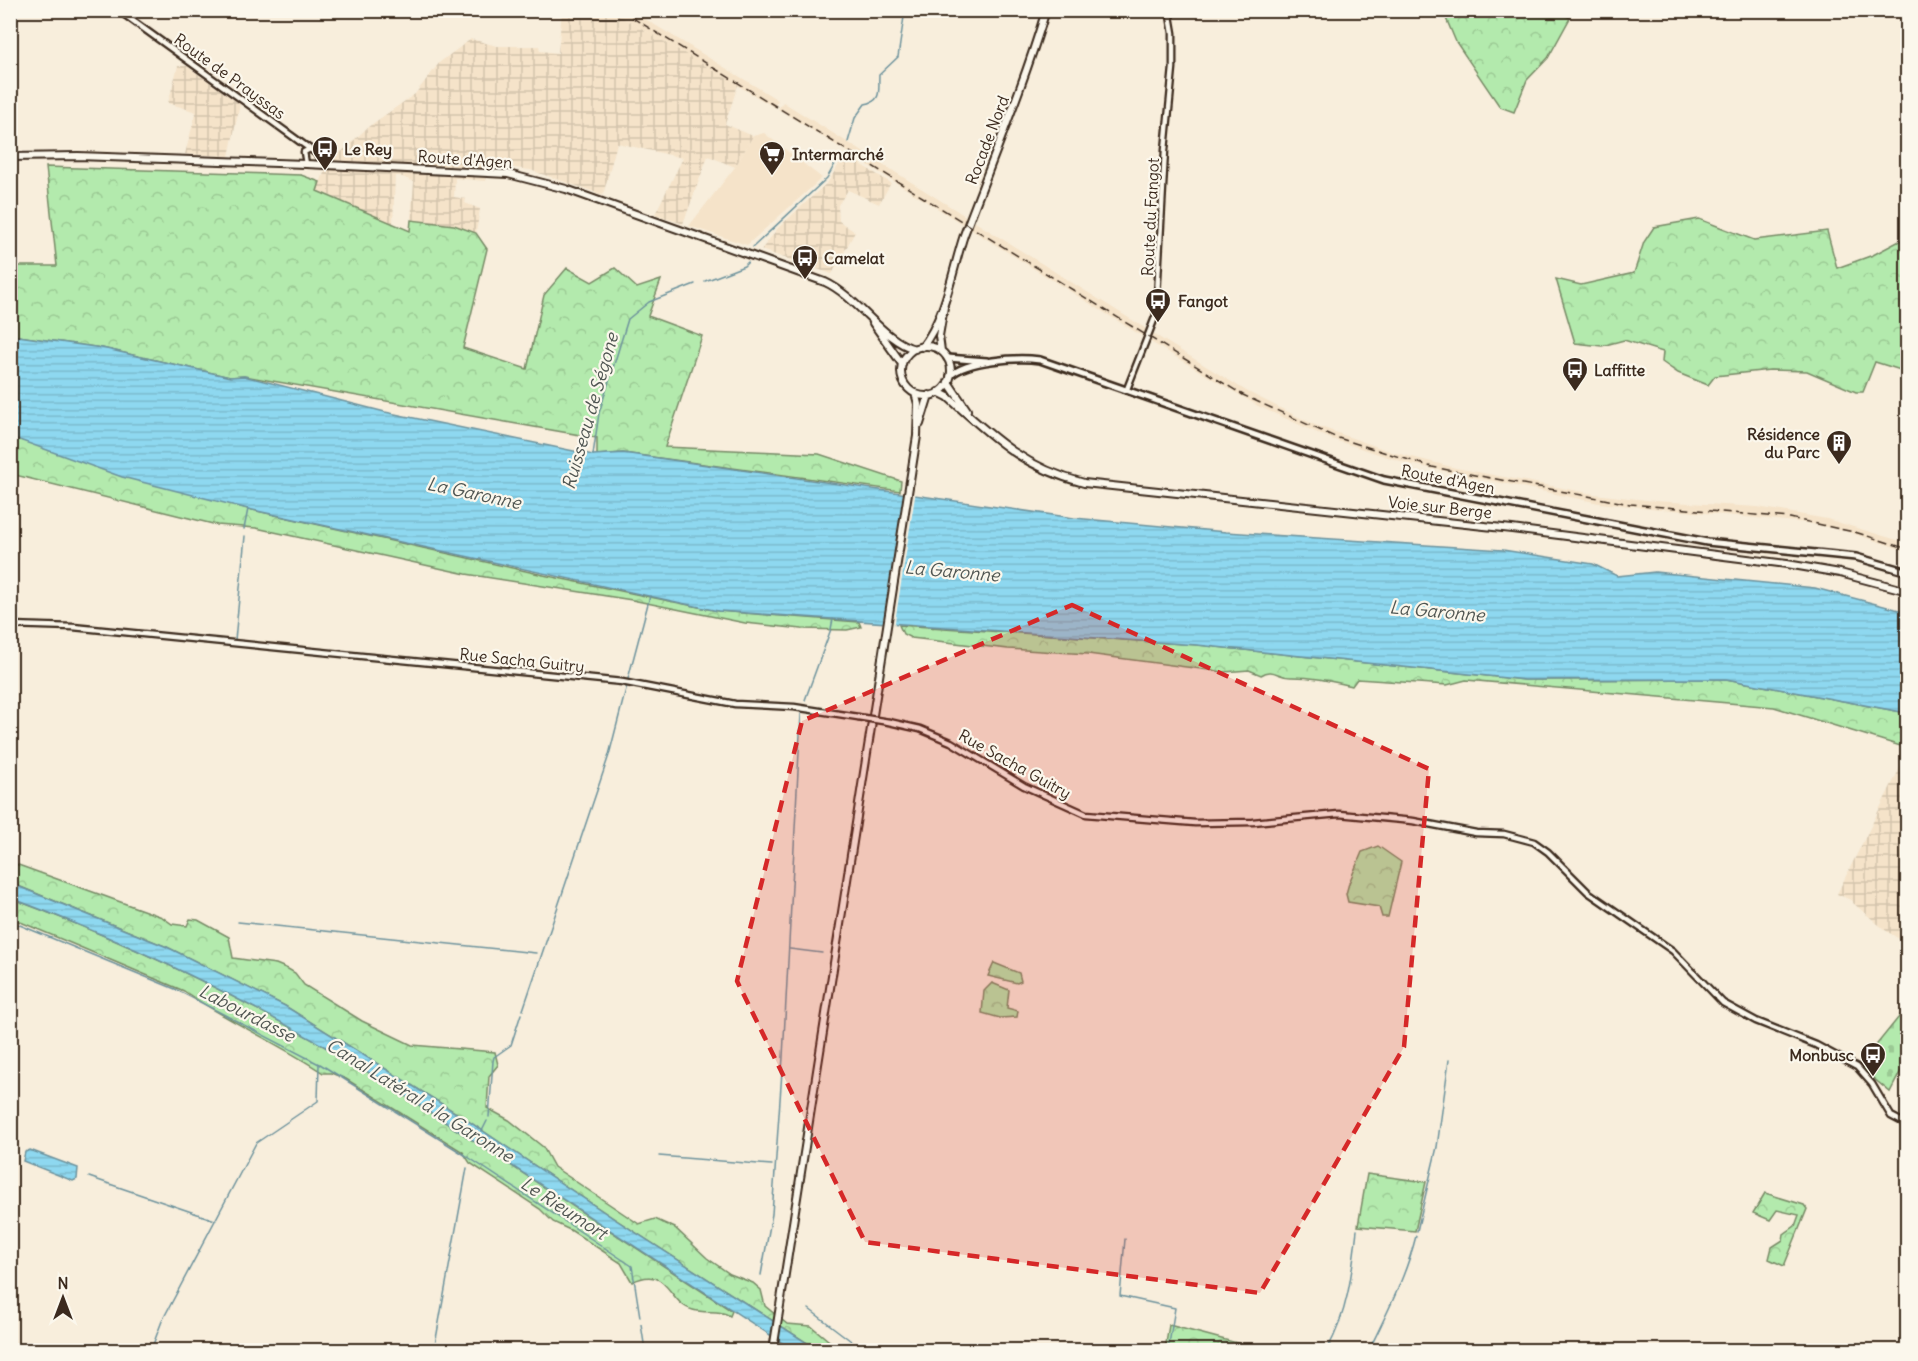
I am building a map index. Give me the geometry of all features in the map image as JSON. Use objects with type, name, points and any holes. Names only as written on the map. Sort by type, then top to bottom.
[{"type":"main road","name":"Rocade Nord","points":[[951,278],[971,217],[1024,81],[1046,10]]},
{"type":"main road","name":"Route d'Agen","points":[[10,157],[78,156],[322,164],[480,172],[534,180],[837,288],[899,343],[918,348]]},
{"type":"main road","points":[[773,1350],[916,440],[918,404],[915,393],[904,382],[902,364],[918,348],[935,323],[951,278]]},
{"type":"main road","points":[[951,278],[939,336],[941,351],[947,358],[949,379],[981,427]]},
{"type":"main road","name":"Route d'Agen","points":[[857,304],[902,364]]},
{"type":"main road","points":[[918,348],[941,351]]},
{"type":"main road","name":"Route d'Agen","points":[[947,358],[998,360],[1023,358],[1056,363],[1384,480],[1707,542],[1856,557],[1908,572]]},
{"type":"main road","name":"Route d'Agen","points":[[949,379],[960,370],[998,360]]},
{"type":"main road","points":[[915,393],[929,396],[938,392],[949,379]]},
{"type":"main road","points":[[938,392],[948,397],[981,427]]},
{"type":"main road","points":[[916,440],[929,396]]},
{"type":"main road","name":"Voie sur Berge","points":[[981,427],[1003,447],[1031,464],[1063,477],[1094,484],[1512,529],[1787,564],[1840,573],[1908,591]]},
{"type":"street","name":"Route de Prayssas","points":[[117,10],[310,149],[319,156],[322,164]]},
{"type":"street","name":"Route du Fangot","points":[[1127,389],[1156,315],[1174,41],[1169,10]]},
{"type":"street","points":[[299,141],[306,164]]},
{"type":"street","points":[[304,152],[310,149]]},
{"type":"street","name":"Rue Sacha Guitry","points":[[10,625],[73,627],[622,682],[735,704],[802,707],[889,722],[920,729],[951,742],[1024,786],[1086,814],[1203,823],[1339,814],[1413,821],[1476,833],[1504,834],[1534,842],[1548,852],[1588,892],[1673,951],[1723,1003],[1756,1021],[1816,1045],[1857,1067],[1880,1095],[1891,1116],[1908,1125]]},
{"type":"highlighted area","points":[[1072,605],[1429,769],[1404,1047],[1260,1293],[865,1242],[737,981],[802,721]]},
{"type":"shaded area","points":[[562,11],[612,11],[738,85],[725,124],[753,136],[735,167],[708,156],[683,224],[655,214],[683,158],[617,143],[603,195],[530,170],[508,167],[488,165],[485,181],[455,178],[454,197],[466,199],[465,203],[480,209],[476,233],[454,225],[411,220],[414,182],[400,176],[395,176],[393,224],[317,190],[324,173],[334,159],[368,127],[415,94],[440,62],[471,39],[497,46],[539,46],[540,51],[558,53]]},
{"type":"shaded area","points":[[612,11],[632,11],[778,100],[774,107]]},
{"type":"shaded area","points":[[178,66],[187,66],[240,104],[229,156],[185,154],[196,112],[168,103]]},
{"type":"shaded area","points":[[783,102],[1148,330],[1145,338],[778,109]]},
{"type":"shaded area","points":[[764,133],[822,178],[747,245],[689,226],[735,167],[753,136]]},
{"type":"shaded area","points":[[845,155],[891,183],[879,204],[848,190],[838,205],[839,221],[855,232],[832,274],[761,250],[778,228],[828,182]]},
{"type":"shaded area","points":[[1152,333],[1248,392],[1284,410],[1315,425],[1392,452],[1456,468],[1594,494],[1655,501],[1758,507],[1827,519],[1907,543],[1907,551],[1845,531],[1807,523],[1599,503],[1410,464],[1331,439],[1258,406],[1149,341]]},
{"type":"shaded area","points":[[1907,754],[1907,944],[1885,930],[1853,901],[1837,894]]},
{"type":"green space","points":[[1443,11],[1558,11],[1570,18],[1548,58],[1527,80],[1514,112],[1500,107],[1456,42]]},
{"type":"green space","points":[[46,167],[301,175],[320,182],[317,191],[410,231],[411,220],[454,225],[476,233],[487,249],[463,348],[527,369],[544,295],[567,268],[592,282],[615,268],[637,288],[661,280],[648,316],[702,336],[665,447],[819,454],[901,481],[900,491],[623,453],[597,455],[597,438],[244,376],[230,377],[102,348],[11,335],[11,266],[57,266]]},
{"type":"green space","points":[[1699,219],[1754,240],[1827,231],[1837,268],[1873,255],[1907,237],[1907,372],[1875,362],[1863,392],[1856,392],[1807,371],[1770,370],[1715,376],[1708,385],[1678,373],[1662,362],[1663,352],[1624,340],[1602,346],[1575,343],[1556,279],[1581,285],[1634,273],[1644,242],[1654,227]]},
{"type":"green space","points":[[11,437],[248,509],[548,576],[718,611],[859,622],[861,627],[847,630],[802,629],[745,623],[632,600],[466,574],[256,528],[217,525],[11,474]]},
{"type":"green space","points":[[899,625],[1198,645],[1525,680],[1726,679],[1907,713],[1907,748],[1774,707],[1466,680],[1447,685],[1357,679],[1352,686],[1315,679],[1287,677],[1273,672],[1261,675],[1249,670],[1224,672],[1088,654],[1008,649],[911,638],[903,634]]},
{"type":"green space","points":[[1378,846],[1401,862],[1388,917],[1382,917],[1379,907],[1348,902],[1346,894],[1362,852]]},
{"type":"green space","points":[[10,862],[162,917],[172,924],[187,926],[190,919],[198,920],[229,937],[233,958],[276,964],[288,969],[295,973],[304,985],[362,1021],[412,1045],[495,1052],[498,1065],[489,1076],[487,1108],[509,1120],[543,1147],[554,1167],[639,1224],[655,1219],[675,1228],[707,1258],[730,1274],[753,1283],[761,1290],[765,1306],[787,1324],[811,1326],[840,1350],[818,1350],[613,1218],[456,1113],[285,1006],[167,947],[11,883]]},
{"type":"green space","points":[[10,898],[152,957],[334,1052],[378,1078],[732,1311],[730,1316],[693,1310],[684,1306],[661,1281],[653,1278],[632,1282],[621,1263],[572,1231],[553,1222],[540,1209],[470,1163],[463,1152],[346,1079],[331,1073],[323,1073],[184,991],[11,918]]},
{"type":"green space","points":[[994,963],[1019,973],[1021,981],[1017,983],[988,976]]},
{"type":"green space","points":[[992,983],[1009,990],[1007,1008],[1018,1011],[1017,1017],[1000,1018],[982,1013],[984,991]]},
{"type":"green space","points":[[1907,1007],[1907,1059],[1890,1092],[1861,1068],[1861,1064]]},
{"type":"green space","points":[[1367,1174],[1426,1182],[1415,1231],[1358,1226]]},
{"type":"green space","points":[[1765,1193],[1804,1205],[1807,1209],[1784,1266],[1769,1259],[1772,1247],[1783,1240],[1784,1234],[1795,1226],[1799,1215],[1777,1210],[1770,1220],[1753,1213]]},
{"type":"green space","points":[[1169,1325],[1263,1350],[1165,1350]]},
{"type":"water","name":"La Garonne","points":[[11,335],[102,348],[230,377],[244,376],[385,412],[593,455],[623,453],[1074,518],[1226,532],[1503,550],[1593,564],[1617,576],[1655,572],[1815,588],[1907,612],[1907,713],[1726,679],[1525,680],[1197,645],[718,611],[248,509],[122,477],[11,437]]},
{"type":"water","name":"Canal Latéral à la Garonne","points":[[10,883],[167,947],[285,1006],[456,1113],[613,1218],[818,1350],[793,1350],[378,1078],[334,1052],[199,979],[153,957],[11,898]]},
{"type":"water","points":[[30,1150],[78,1168],[77,1179],[73,1181],[23,1161],[25,1152]]},
{"type":"pier","points":[[904,489],[916,490],[894,628],[882,627]]},
{"type":"waterway","name":"Ruisseau de Ségone","points":[[848,142],[855,118],[865,104],[877,97],[879,75],[898,57],[905,10]]},
{"type":"waterway","name":"Ruisseau de Ségone","points":[[753,247],[827,178],[839,157]]},
{"type":"waterway","name":"Ruisseau de Ségone","points":[[705,281],[744,266],[748,262]]},
{"type":"waterway","name":"Ruisseau de Ségone","points":[[593,455],[599,413],[628,319],[649,302],[695,284]]},
{"type":"waterway","points":[[244,529],[248,509]]},
{"type":"waterway","points":[[235,640],[245,536]]},
{"type":"waterway","points":[[628,679],[650,596]]},
{"type":"waterway","points":[[805,700],[833,619]]},
{"type":"waterway","points":[[523,1010],[609,755],[627,685]]},
{"type":"waterway","points":[[761,1275],[772,1214],[783,1057],[801,714]]},
{"type":"waterway","name":"Le Rieumort","points":[[10,921],[175,989],[319,1064],[318,1101],[256,1143],[162,1321],[151,1350]]},
{"type":"waterway","points":[[238,922],[536,953]]},
{"type":"waterway","points":[[790,949],[822,953]]},
{"type":"waterway","points":[[489,1117],[494,1057],[511,1045],[521,1014]]},
{"type":"waterway","points":[[1417,1231],[1437,1147],[1449,1060]]},
{"type":"waterway","name":"Le Rieumort","points":[[320,1064],[468,1157],[632,1266],[640,1317]]},
{"type":"waterway","name":"Canal Latéral à la Garonne","points":[[482,1131],[487,1121]]},
{"type":"waterway","points":[[659,1156],[772,1165]]},
{"type":"waterway","points":[[434,1350],[467,1168]]},
{"type":"waterway","points":[[89,1177],[215,1220]]},
{"type":"waterway","points":[[1327,1350],[1344,1307],[1351,1277],[1357,1230]]},
{"type":"waterway","points":[[1369,1350],[1401,1280],[1416,1236]]},
{"type":"waterway","points":[[1125,1239],[1120,1296],[1175,1308],[1168,1350]]},
{"type":"waterway","points":[[809,1309],[863,1350]]},
{"type":"waterway","name":"Le Rieumort","points":[[641,1324],[645,1350]]},
{"type":"railway","points":[[620,10],[1243,395],[1335,437],[1432,467],[1630,504],[1790,518],[1858,533],[1908,549]]},
{"type":"place","name":"Le Rey","points":[[325,172]]},
{"type":"place","name":"Intermarché","points":[[772,177]]},
{"type":"place","name":"Camelat","points":[[805,281]]},
{"type":"place","name":"Fangot","points":[[1158,324]]},
{"type":"place","name":"Laffitte","points":[[1575,393]]},
{"type":"place","name":"Résidence du Parc","points":[[1839,466]]},
{"type":"place","name":"Monbusc","points":[[1873,1078]]},
{"type":"water label","name":"Labourdasse","points":[[247,1013]]}]
